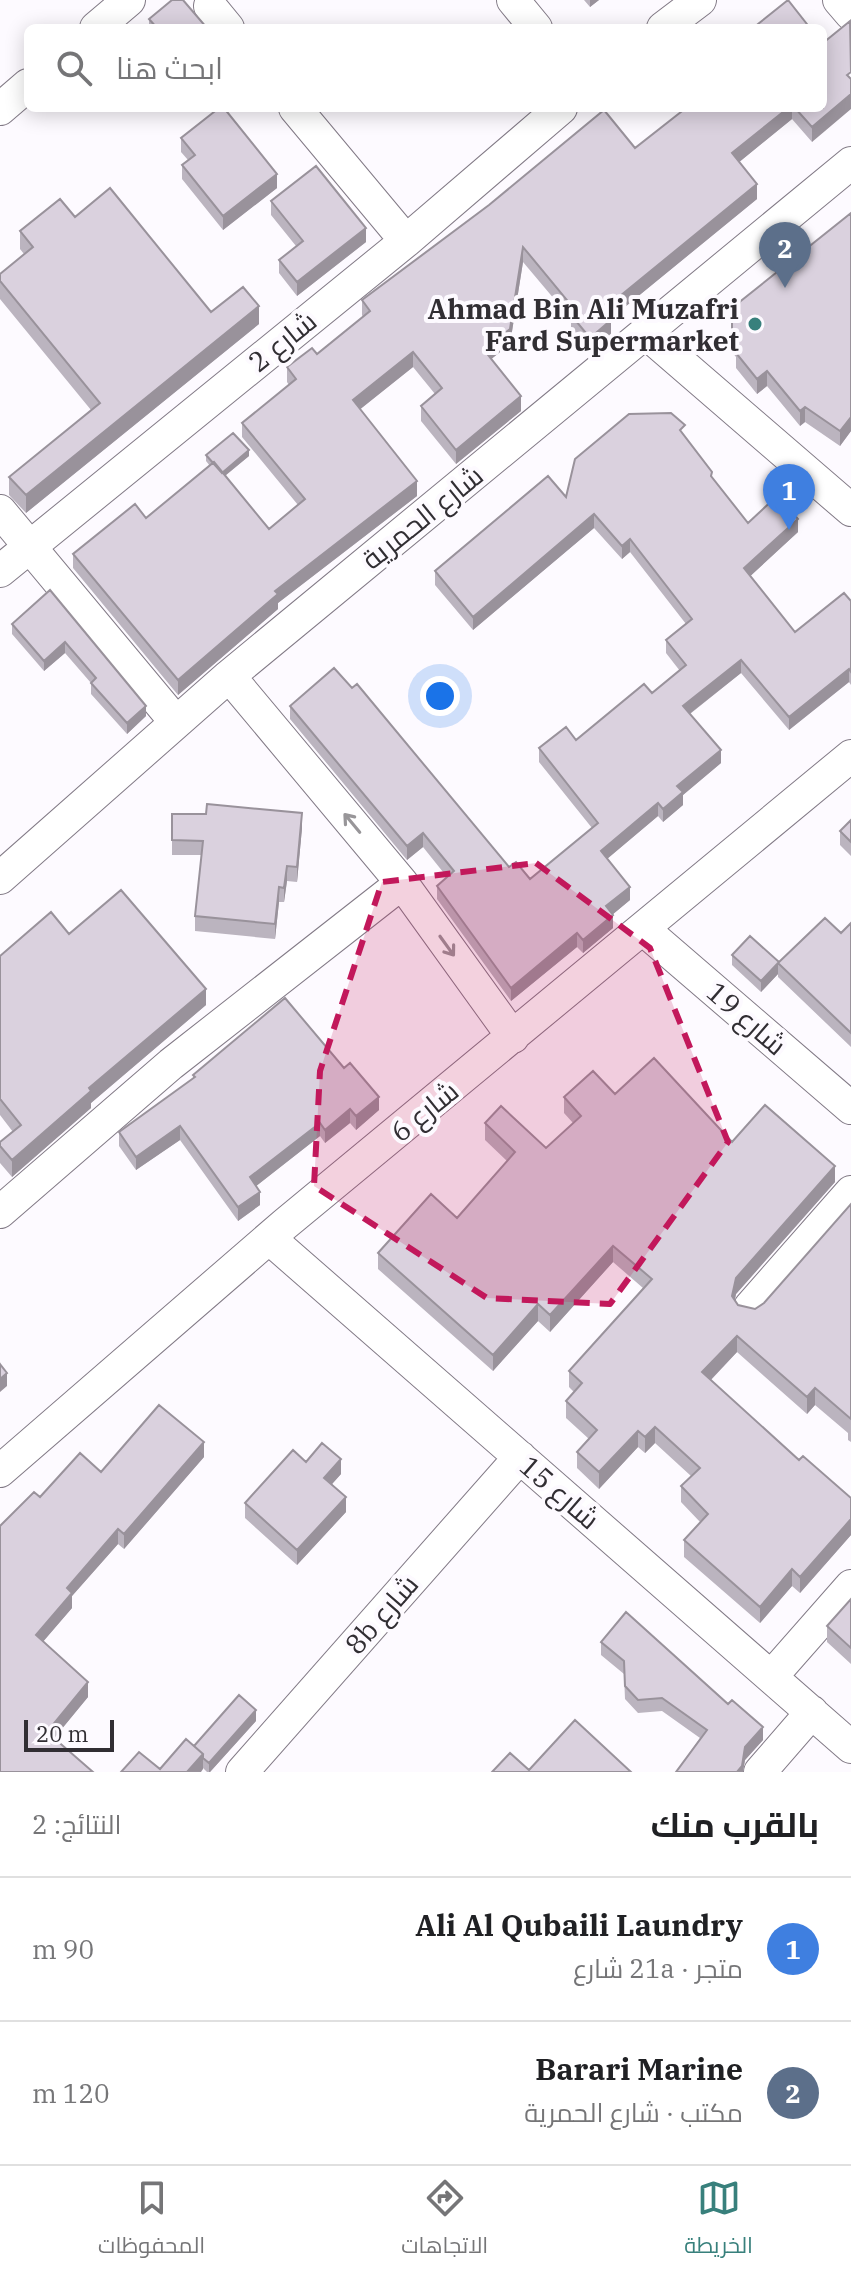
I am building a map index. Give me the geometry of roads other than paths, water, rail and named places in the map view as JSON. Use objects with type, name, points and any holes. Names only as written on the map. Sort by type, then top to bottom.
[{"type":"street","points":[[101,24],[129,0]]},
{"type":"street","points":[[513,0],[533,24]]},
{"type":"street","points":[[668,24],[700,0]]},
{"type":"street","points":[[839,0],[851,14]]},
{"type":"street","points":[[0,109],[24,88]]},
{"type":"street","points":[[298,112],[406,241]]},
{"type":"street","name":"شارع 2","points":[[0,571],[406,241],[556,112]]},
{"type":"street","name":"شارع الحمرية","points":[[3,870],[175,721],[851,163]]},
{"type":"street","points":[[646,333],[850,507]]},
{"type":"street","points":[[0,511],[175,721]]},
{"type":"street","points":[[229,676],[402,883],[513,1037]]},
{"type":"street","name":"شارع 6","points":[[0,1471],[269,1238],[851,756]]},
{"type":"street","points":[[0,1212],[171,1064],[402,883]]},
{"type":"street","name":"شارع 19","points":[[643,929],[851,1108]]},
{"type":"street","points":[[750,1307],[851,1192]]},
{"type":"street","name":"شارع 15","points":[[269,1238],[851,1747]]},
{"type":"street","name":"8b شارع","points":[[242,1772],[520,1457]]},
{"type":"street","points":[[771,1677],[851,1586]]},
{"type":"street","points":[[760,1772],[812,1712]]},
{"type":"place","name":"Barari Marine","points":[[785,288]]},
{"type":"place","name":"Ahmad Bin Ali Muzafri Fard Supermarket","points":[[755,324]]},
{"type":"place","name":"Ali Al Qubaili Laundry","points":[[789,530]]}]
